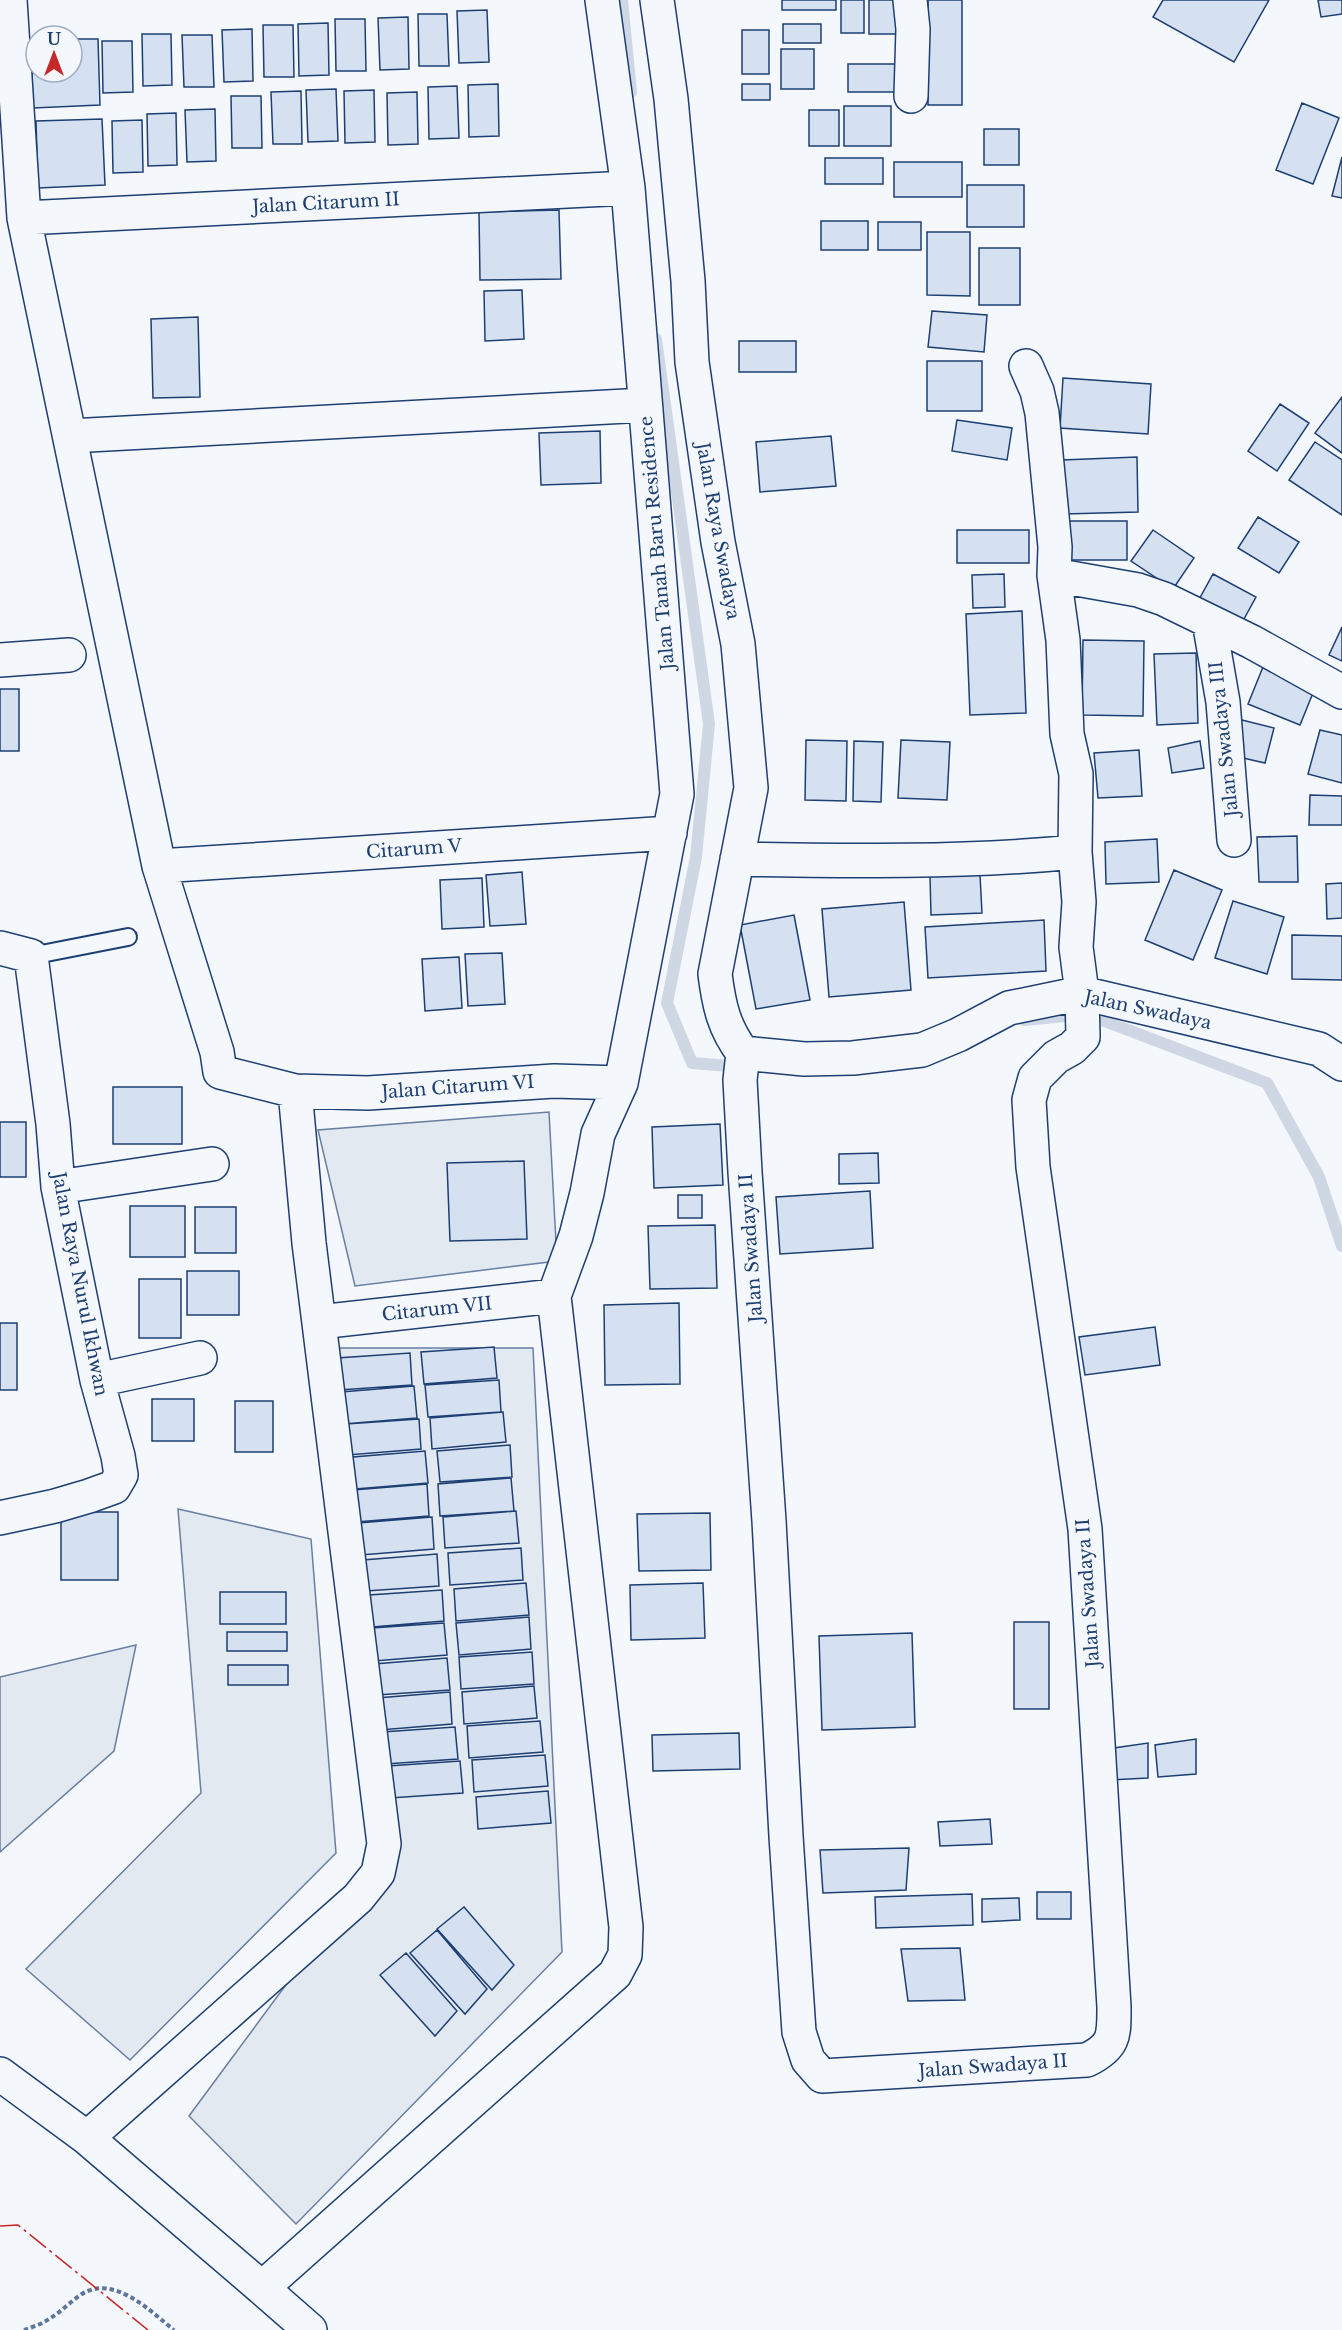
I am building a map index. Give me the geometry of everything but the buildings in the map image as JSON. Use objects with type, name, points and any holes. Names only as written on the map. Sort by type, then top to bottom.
[{"type":"street","points":[[10,0],[24,218],[159,866]]},
{"type":"street","name":"Jalan Tanah Baru Residence","points":[[554,1296],[576,1236],[598,1134],[621,1083],[677,794],[628,188],[602,0]]},
{"type":"street","name":"Jalan Raya Swadaya","points":[[657,0],[671,99],[694,373],[718,542],[738,644],[746,720],[751,788],[715,974],[719,1005],[742,1064]]},
{"type":"street","points":[[910,0],[913,29],[912,96]]},
{"type":"street","name":"Jalan Citarum II","points":[[24,218],[628,188]]},
{"type":"street","points":[[1026,366],[1037,391],[1042,413],[1055,547],[1054,575],[1063,640],[1067,734],[1076,774],[1075,852],[1079,902],[1076,947],[1083,1013]]},
{"type":"street","points":[[70,436],[645,405]]},
{"type":"street","points":[[1054,575],[1138,591],[1164,599],[1342,692]]},
{"type":"street","name":"Jalan Swadaya III","points":[[1209,621],[1223,702],[1234,840]]},
{"type":"street","points":[[0,660],[69,655]]},
{"type":"street","name":"Citarum V","points":[[159,866],[670,833]]},
{"type":"street","points":[[737,859],[909,861],[1075,852]]},
{"type":"street","name":"Jalan Citarum VI","points":[[159,866],[217,1052],[220,1072],[295,1091],[368,1093],[554,1081],[621,1083]]},
{"type":"street","points":[[0,948],[31,956]]},
{"type":"street","name":"Jalan Raya Nurul Ikhwan","points":[[0,1518],[55,1506],[114,1487],[121,1475],[97,1380],[58,1187],[53,1124],[31,956]]},
{"type":"street","name":"Jalan Swadaya","points":[[742,1064],[853,1058],[922,1050],[958,1035],[1009,1008],[1083,1013],[1319,1049],[1342,1063]]},
{"type":"street","name":"Jalan Swadaya II","points":[[742,1064],[786,1836],[799,2032],[808,2060],[822,2076],[1088,2060],[1104,2052],[1114,2036],[1114,2007],[1085,1529],[1033,1167],[1029,1100],[1035,1078],[1056,1057],[1072,1048],[1083,1013]]},
{"type":"street","points":[[87,2138],[358,1898],[378,1873],[384,1844],[309,1243],[295,1091]]},
{"type":"street","points":[[58,1187],[212,1164]]},
{"type":"street","points":[[262,2288],[615,1974],[625,1955],[626,1927],[554,1296]]},
{"type":"street","name":"Citarum VII","points":[[319,1322],[554,1296]]},
{"type":"street","points":[[97,1380],[200,1358]]},
{"type":"street","points":[[0,2074],[87,2138],[310,2330]]},
{"type":"lane","points":[[31,956],[129,937]]},
{"type":"path","points":[[24,2330],[50,2319],[85,2292],[99,2287],[113,2289],[126,2295],[174,2330]]},
{"type":"shaded area","points":[[549,1112],[557,1261],[355,1286],[318,1130]]},
{"type":"shaded area","points":[[319,1348],[533,1348],[562,1952],[296,2224],[189,2116],[382,1855]]},
{"type":"shaded area","points":[[178,1509],[311,1539],[336,1853],[130,2060],[26,1969],[201,1793]]},
{"type":"shaded area","points":[[136,1645],[114,1751],[0,1852],[0,1677]]},
{"type":"waterway","points":[[622,0],[631,92]]},
{"type":"waterway","points":[[656,339],[709,724],[696,857],[667,1003],[692,1063],[742,1067]]},
{"type":"waterway","points":[[1024,1020],[1086,1014],[1267,1083],[1319,1177],[1342,1246]]},
{"type":"power","points":[[0,2226],[18,2225],[148,2330]]}]
